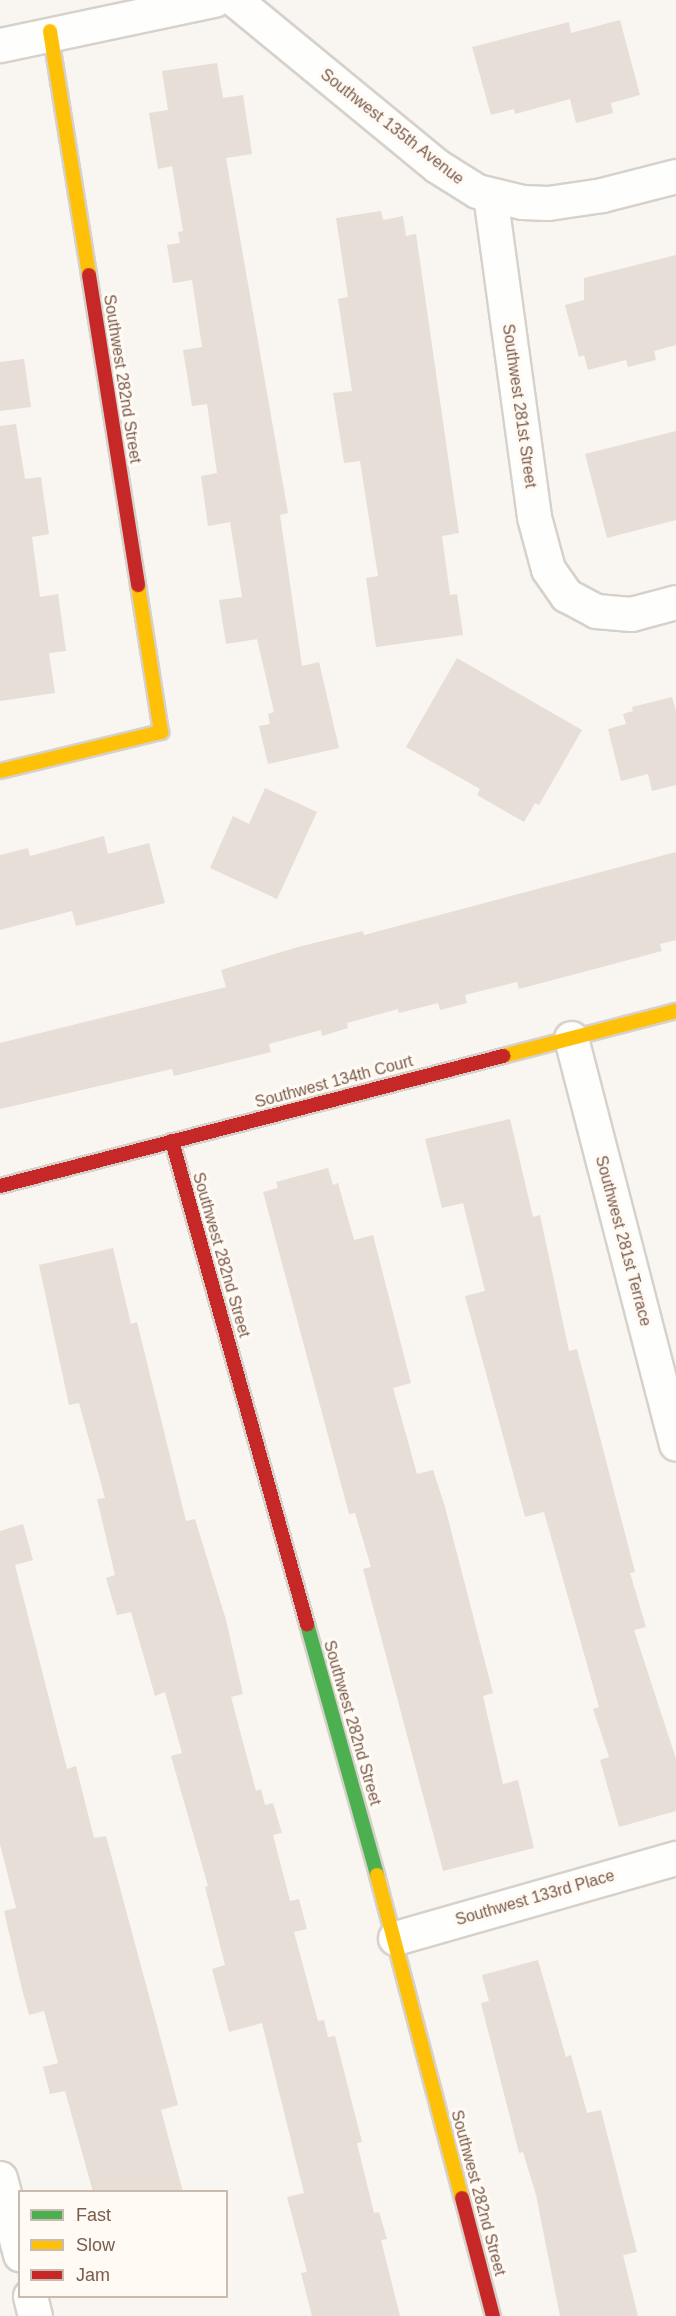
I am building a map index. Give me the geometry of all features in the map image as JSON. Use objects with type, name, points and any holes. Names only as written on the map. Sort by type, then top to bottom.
[{"type":"street","points":[[0,45],[50,32],[214,0]]},
{"type":"street","name":"Southwest 135th Avenue","points":[[235,0],[437,166],[456,180],[489,195],[548,203],[602,195],[676,176]]},
{"type":"street","name":"Southwest 282nd Street","points":[[0,771],[161,732],[50,32]]},
{"type":"street","name":"Southwest 281st Street","points":[[489,195],[534,518],[548,569],[566,595],[579,604],[615,615],[676,602]]},
{"type":"street","name":"Southwest 134th Court","points":[[0,1186],[676,1011]]},
{"type":"street","name":"Southwest 281st Terrace","points":[[571,1038],[676,1444]]},
{"type":"street","name":"Southwest 282nd Street","points":[[172,1141],[394,1938],[493,2316]]},
{"type":"street","name":"Southwest 133rd Place","points":[[394,1938],[676,1858]]},
{"type":"street","points":[[0,2178],[18,2246]]},
{"type":"street","points":[[30,2298],[35,2316]]},
{"type":"building","points":[[620,20],[640,95],[611,103],[613,113],[576,123],[570,99],[515,114],[514,109],[491,115],[472,47],[569,22],[571,33]]},
{"type":"building","points":[[217,63],[223,98],[243,95],[252,154],[226,158],[288,513],[280,515],[302,666],[319,662],[339,748],[268,764],[259,726],[270,724],[268,714],[274,712],[257,639],[226,644],[219,600],[242,597],[230,522],[208,526],[201,476],[217,473],[207,404],[192,406],[183,350],[202,347],[192,280],[173,283],[167,245],[180,243],[178,232],[183,231],[172,166],[158,169],[149,113],[168,110],[162,71]]},
{"type":"building","points":[[381,211],[383,220],[403,216],[406,236],[416,234],[459,533],[442,536],[450,595],[457,594],[463,635],[376,647],[366,578],[378,576],[360,461],[344,463],[333,393],[352,391],[338,299],[348,297],[336,218]]},
{"type":"building","points":[[676,255],[676,345],[654,351],[656,360],[628,367],[626,360],[588,370],[584,355],[579,357],[565,305],[584,300],[584,278]]},
{"type":"building","points":[[24,359],[31,407],[0,411],[0,362]]},
{"type":"building","points":[[16,424],[25,479],[41,477],[49,534],[32,537],[40,597],[58,594],[66,651],[49,653],[55,693],[0,701],[0,426]]},
{"type":"building","points":[[676,431],[676,520],[607,538],[585,454]]},
{"type":"building","points":[[457,658],[582,730],[539,805],[535,803],[524,822],[477,795],[480,789],[406,747]]},
{"type":"building","points":[[672,697],[676,711],[676,785],[652,791],[648,774],[621,781],[608,729],[626,724],[623,714],[633,711],[632,707]]},
{"type":"building","points":[[265,788],[317,812],[277,899],[210,868],[233,816],[249,824]]},
{"type":"building","points":[[104,836],[108,854],[149,843],[165,903],[76,926],[72,911],[0,930],[0,855],[28,848],[30,856]]},
{"type":"building","points":[[676,852],[676,940],[660,944],[662,951],[519,989],[517,982],[465,995],[467,1003],[440,1010],[438,1003],[399,1013],[398,1009],[347,1023],[348,1028],[322,1036],[321,1030],[269,1044],[271,1052],[174,1076],[172,1069],[0,1109],[0,1043],[226,987],[221,970],[298,947],[363,931],[364,935]]},
{"type":"building","points":[[510,1119],[533,1217],[540,1215],[569,1351],[577,1349],[635,1572],[630,1573],[646,1627],[634,1630],[676,1759],[676,1811],[619,1827],[600,1760],[609,1757],[593,1709],[599,1707],[544,1512],[525,1517],[465,1296],[485,1291],[463,1203],[442,1208],[425,1139]]},
{"type":"building","points":[[328,1168],[333,1185],[338,1183],[354,1240],[373,1235],[411,1383],[393,1388],[417,1474],[433,1470],[445,1507],[493,1693],[483,1696],[503,1784],[518,1780],[534,1848],[443,1871],[363,1569],[371,1567],[355,1513],[349,1514],[263,1192],[278,1188],[276,1182]]},
{"type":"building","points":[[113,1248],[131,1324],[137,1322],[186,1521],[195,1519],[226,1620],[243,1694],[231,1697],[256,1791],[261,1789],[265,1805],[273,1803],[282,1833],[273,1835],[290,1901],[299,1899],[307,1929],[294,1932],[318,2021],[324,2020],[328,2037],[335,2036],[362,2142],[357,2143],[374,2213],[379,2212],[387,2239],[381,2240],[400,2316],[312,2316],[301,2273],[307,2272],[287,2197],[304,2193],[262,2023],[229,2032],[212,1969],[225,1965],[205,1887],[208,1886],[171,1756],[182,1753],[165,1692],[155,1696],[131,1612],[117,1615],[106,1578],[115,1575],[97,1499],[105,1498],[79,1403],[69,1405],[39,1265]]},
{"type":"building","points":[[23,1524],[33,1560],[15,1565],[67,1769],[76,1766],[94,1838],[106,1836],[169,2070],[178,2105],[161,2110],[182,2190],[92,2190],[65,2091],[50,2094],[43,2067],[58,2063],[44,2011],[29,2015],[4,1911],[16,1908],[0,1844],[0,1531]]},
{"type":"building","points":[[538,1960],[566,2057],[571,2055],[587,2113],[601,2110],[637,2252],[623,2255],[638,2316],[560,2316],[536,2195],[523,2152],[519,2153],[481,2003],[489,2001],[482,1975]]},
{"type":"traffic: fast","points":[[307,1624],[377,1875]]},
{"type":"traffic: slow","points":[[50,31],[89,275]]},
{"type":"traffic: slow","points":[[0,771],[161,732],[138,585]]},
{"type":"traffic: slow","points":[[503,1056],[676,1011]]},
{"type":"traffic: slow","points":[[377,1875],[462,2198]]},
{"type":"traffic: jam","points":[[89,275],[138,585]]},
{"type":"traffic: jam","points":[[0,1186],[503,1056]]},
{"type":"traffic: jam","points":[[172,1141],[307,1624]]},
{"type":"traffic: jam","points":[[462,2198],[493,2316]]}]
